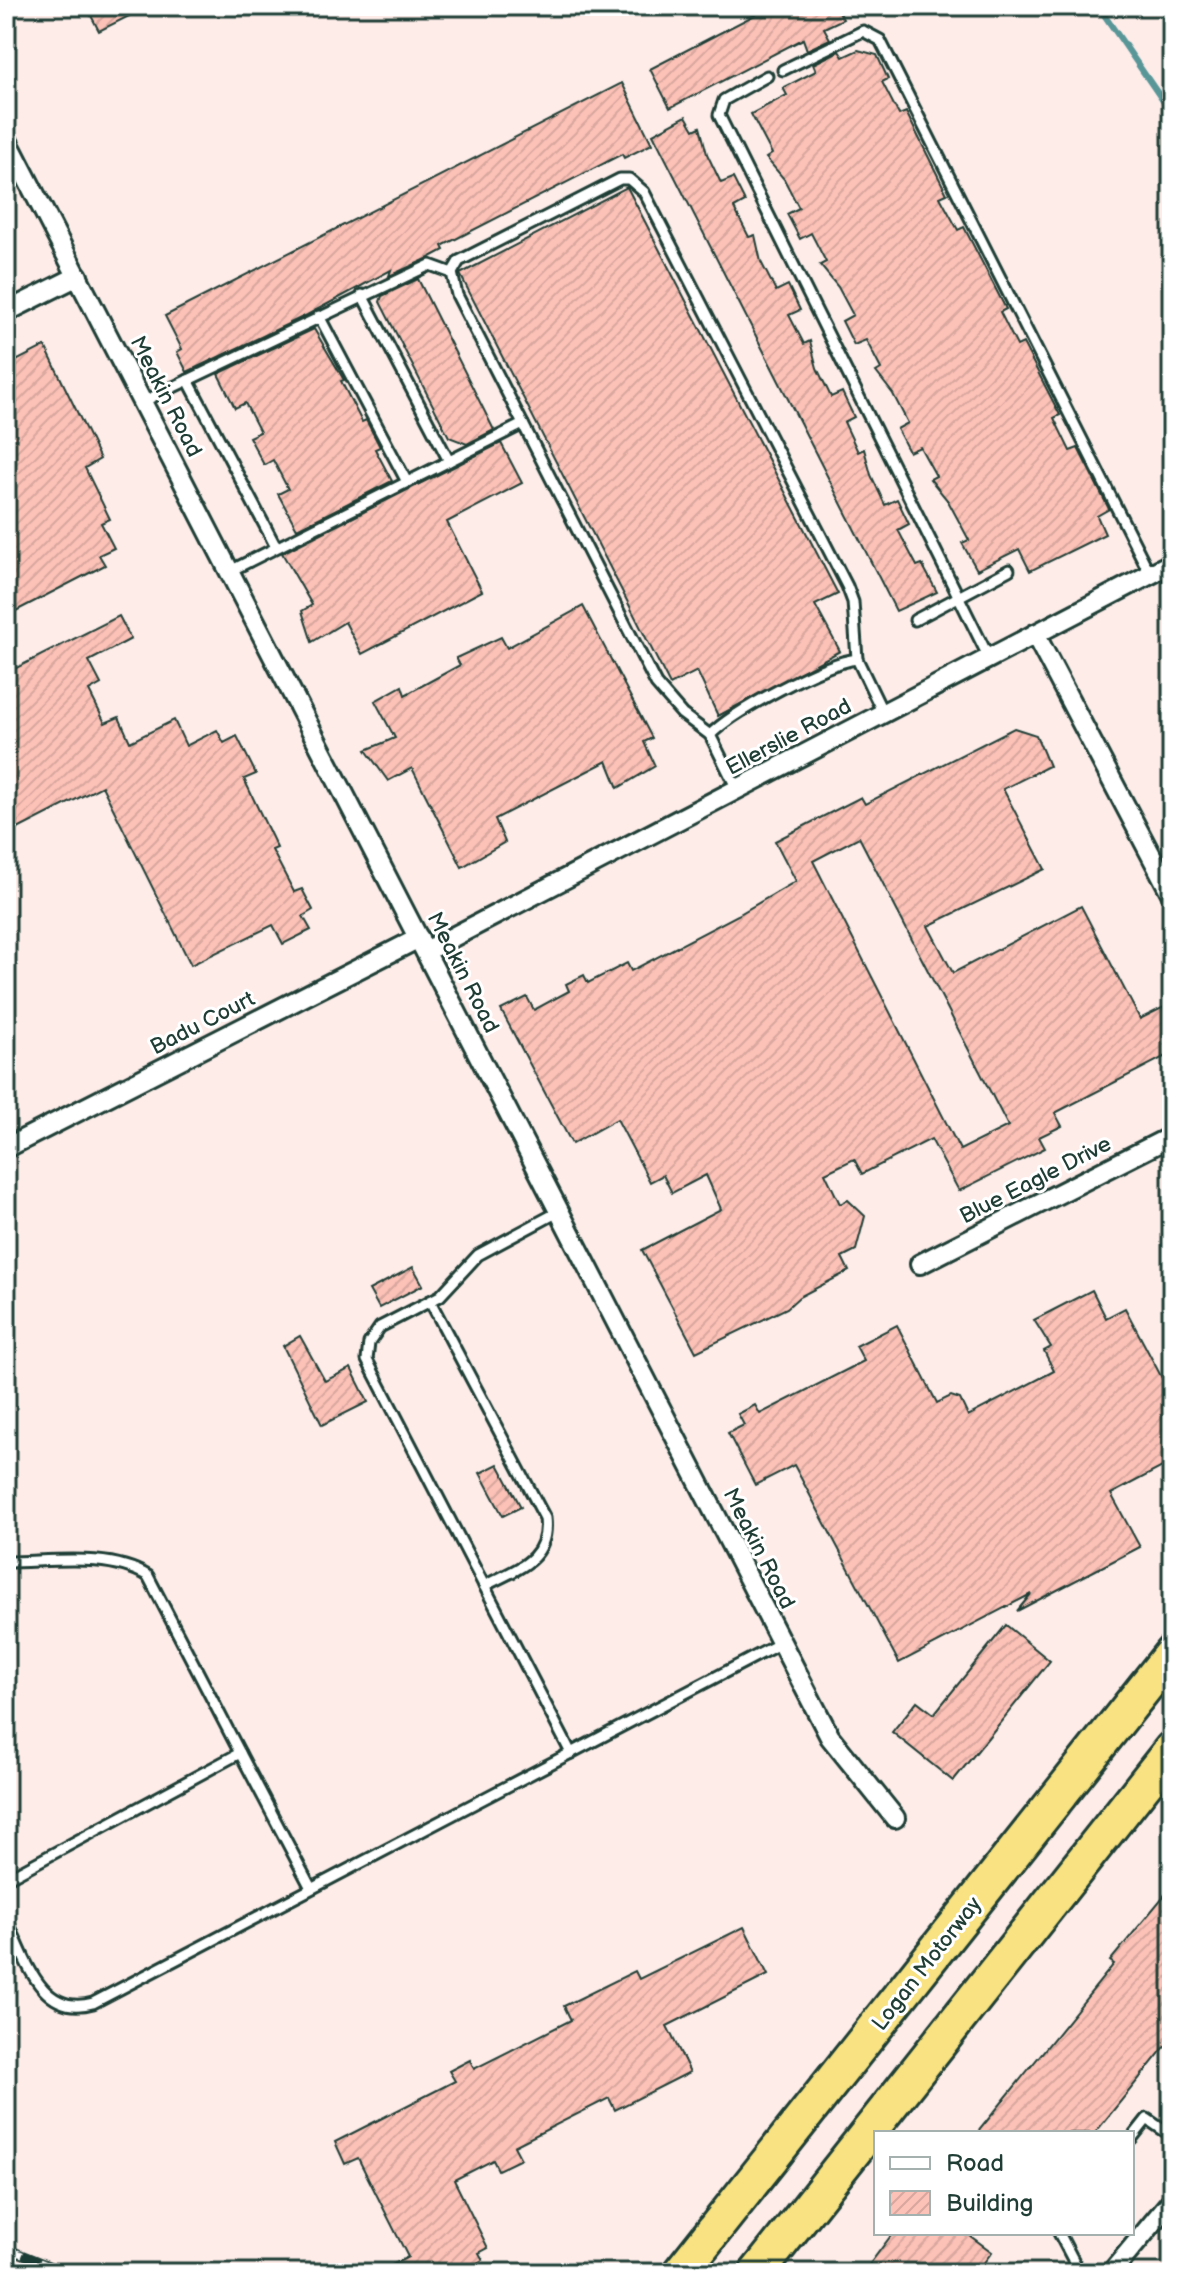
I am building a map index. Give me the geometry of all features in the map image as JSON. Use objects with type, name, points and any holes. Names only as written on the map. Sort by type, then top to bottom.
[{"type":"highway","name":"Logan Motorway","points":[[680,2273],[1172,1653]]},
{"type":"highway","points":[[757,2273],[1172,1749]]},
{"type":"street","name":"Meakin Road","points":[[6,138],[830,1737],[895,1818]]},
{"type":"street","points":[[6,312],[78,276]]},
{"type":"street","name":"Ellerslie Road","points":[[423,945],[737,789],[1172,563]]},
{"type":"street","points":[[1035,634],[1172,895]]},
{"type":"street","name":"Badu Court","points":[[6,1148],[423,945]]},
{"type":"street","name":"Blue Eagle Drive","points":[[920,1264],[1172,1136]]},
{"type":"street","points":[[1111,2273],[1172,2200]]},
{"type":"lane","points":[[783,70],[863,31],[880,40],[1150,574]]},
{"type":"lane","points":[[767,76],[724,100],[719,115],[989,658]]},
{"type":"lane","points":[[737,789],[710,735],[682,714],[656,684],[457,295],[452,273],[459,261],[620,179],[636,183],[644,192],[847,586],[853,602],[857,659],[883,713]]},
{"type":"lane","points":[[142,402],[430,265],[452,273]]},
{"type":"lane","points":[[362,295],[449,461]]},
{"type":"lane","points":[[319,316],[407,482]]},
{"type":"lane","points":[[188,380],[276,547]]},
{"type":"lane","points":[[230,571],[523,424]]},
{"type":"lane","points":[[915,620],[1009,570]]},
{"type":"lane","points":[[710,735],[745,710],[837,663],[857,659]]},
{"type":"lane","points":[[560,1211],[478,1255],[440,1296],[380,1327],[369,1343],[367,1360],[571,1753]]},
{"type":"lane","points":[[430,1301],[545,1518],[546,1534],[541,1550],[528,1562],[484,1586]]},
{"type":"lane","points":[[6,1562],[103,1562],[132,1566],[148,1576],[311,1888]]},
{"type":"lane","points":[[6,1918],[41,1991],[65,2006],[80,2007],[93,2003],[781,1643]]},
{"type":"lane","points":[[6,1879],[240,1753]]},
{"type":"lane","points":[[1134,2135],[1147,2119],[1172,2136]]},
{"type":"lane","points":[[1060,2235],[1080,2273]]},
{"type":"building","points":[[86,6],[149,6],[99,31]]},
{"type":"building","points":[[772,6],[836,6],[843,19],[824,28],[830,39],[807,50],[803,39],[670,108],[650,69]]},
{"type":"building","points":[[858,50],[877,55],[888,79],[882,82],[899,115],[906,112],[947,194],[940,197],[958,230],[964,227],[1006,309],[1000,312],[1017,346],[1023,343],[1060,415],[1054,418],[1070,451],[1078,448],[1109,509],[1097,516],[1105,534],[1030,571],[1019,549],[977,570],[962,543],[969,540],[948,501],[930,479],[936,476],[920,447],[909,452],[897,429],[908,423],[893,394],[876,372],[881,369],[866,340],[854,345],[842,321],[853,315],[838,287],[820,265],[826,262],[811,233],[800,239],[787,214],[799,208],[784,179],[766,158],[772,154],[751,114],[787,95],[783,88],[816,71],[813,64],[839,51],[843,57]]},
{"type":"building","points":[[622,83],[652,144],[624,158],[622,154],[442,246],[444,250],[429,258],[389,276],[391,270],[307,315],[187,372],[177,352],[182,349],[165,316]]},
{"type":"building","points":[[686,116],[694,130],[700,127],[707,154],[721,183],[733,178],[745,202],[734,208],[749,237],[755,235],[761,262],[776,291],[788,285],[800,310],[789,315],[804,344],[810,341],[817,368],[831,397],[842,392],[854,417],[844,422],[858,452],[864,449],[871,475],[885,505],[897,499],[909,524],[898,530],[917,566],[922,564],[937,592],[896,611],[653,134]]},
{"type":"building","points":[[627,187],[838,594],[815,605],[840,651],[718,716],[697,671],[670,685],[460,274]]},
{"type":"building","points":[[418,279],[494,430],[467,444],[449,437],[380,302],[382,296]]},
{"type":"building","points":[[314,329],[344,380],[341,381],[362,422],[366,420],[377,441],[380,447],[375,449],[392,481],[297,529],[278,494],[288,489],[273,460],[264,465],[249,437],[260,432],[245,403],[235,408],[218,374]]},
{"type":"building","points":[[45,346],[100,459],[85,468],[110,519],[101,523],[114,548],[99,555],[105,565],[6,616],[6,366]]},
{"type":"building","points":[[501,443],[522,483],[447,522],[482,591],[362,654],[345,622],[312,642],[302,611],[312,605],[282,553]]},
{"type":"building","points":[[583,606],[652,738],[644,742],[655,766],[618,788],[607,761],[495,819],[505,842],[462,867],[412,768],[388,781],[366,750],[395,738],[375,701],[402,686],[405,695],[460,665],[456,658],[501,637],[507,648]]},
{"type":"building","points":[[119,616],[131,639],[89,661],[101,684],[89,691],[105,723],[119,717],[130,742],[174,720],[186,746],[217,730],[224,743],[237,736],[256,774],[244,779],[277,848],[272,850],[294,892],[302,889],[313,910],[303,916],[311,930],[283,944],[273,925],[191,965],[102,786],[6,835],[6,673]]},
{"type":"building","points":[[1014,728],[1036,735],[1049,766],[1003,789],[1045,869],[928,926],[953,973],[1081,906],[1140,1019],[1172,1003],[1172,1053],[1055,1113],[1062,1126],[1039,1137],[1045,1148],[959,1191],[931,1139],[862,1174],[854,1159],[825,1173],[840,1204],[848,1200],[865,1216],[856,1250],[842,1257],[849,1271],[799,1297],[787,1308],[696,1352],[642,1250],[721,1209],[706,1175],[672,1193],[663,1175],[650,1182],[617,1119],[572,1144],[501,1010],[527,997],[534,1010],[569,991],[566,984],[584,975],[588,983],[627,963],[631,971],[738,915],[796,881],[775,841],[861,797],[865,804]],"holes":[[[859,837],[1008,1126],[960,1150],[813,861]]]},
{"type":"building","points":[[413,1267],[423,1285],[379,1308],[369,1290]]},
{"type":"building","points":[[1092,1290],[1106,1318],[1125,1308],[1172,1397],[1172,1462],[1111,1494],[1140,1547],[1017,1611],[1031,1594],[899,1663],[794,1465],[755,1485],[728,1433],[744,1425],[738,1414],[755,1405],[760,1414],[864,1361],[856,1346],[897,1325],[937,1403],[951,1396],[960,1399],[968,1416],[1054,1371],[1044,1351],[1051,1347],[1034,1320]]},
{"type":"building","points":[[300,1336],[325,1381],[351,1368],[368,1402],[322,1425],[283,1346]]},
{"type":"building","points":[[498,1464],[521,1507],[503,1516],[480,1473]]},
{"type":"building","points":[[1006,1625],[1050,1661],[953,1781],[892,1732],[917,1701],[934,1714]]},
{"type":"building","points":[[1172,1886],[1172,2038],[1097,2131],[979,2131],[1114,1964],[1110,1961]]},
{"type":"building","points":[[744,1927],[768,1975],[667,2026],[690,2072],[615,2110],[609,2098],[514,2146],[521,2159],[498,2170],[493,2160],[454,2180],[488,2248],[479,2253],[483,2260],[458,2273],[376,2273],[408,2257],[358,2158],[345,2164],[335,2142],[455,2081],[449,2071],[470,2060],[474,2069],[571,2020],[564,2006],[635,1971],[639,1979]]},
{"type":"building","points":[[892,2235],[969,2235],[992,2252],[976,2273],[863,2273]]},
{"type":"waterway","points":[[1098,6],[1172,114]]},
{"type":"railway","points":[[6,2248],[68,2273]]},
{"type":"railway","points":[[6,2262],[34,2273]]}]
